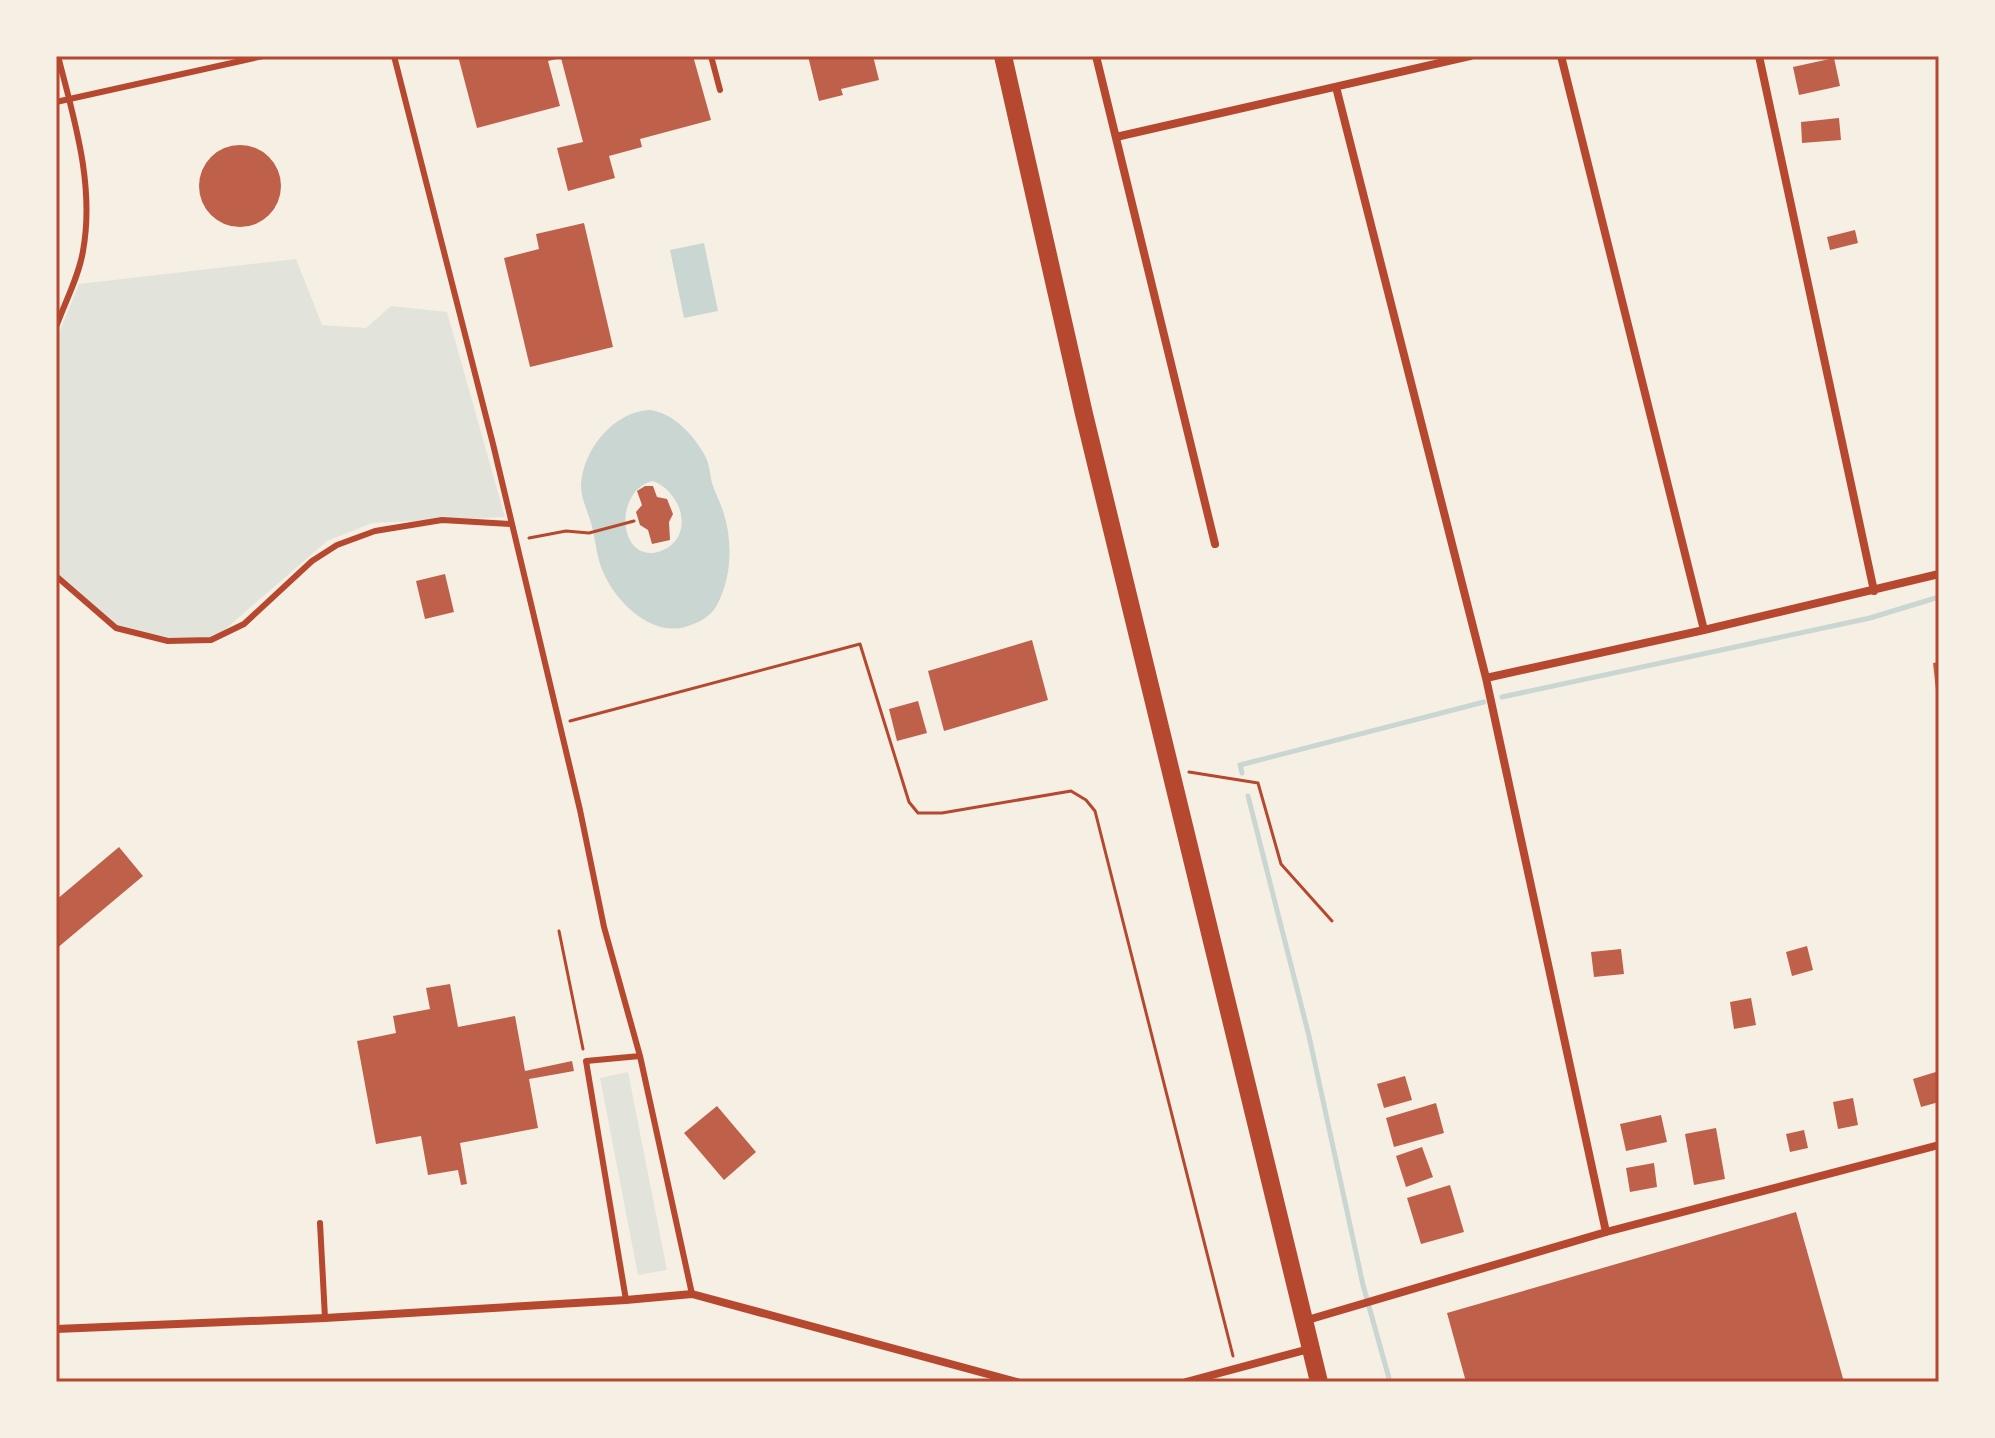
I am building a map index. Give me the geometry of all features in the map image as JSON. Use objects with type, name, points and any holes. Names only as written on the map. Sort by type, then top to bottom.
[{"type":"highway","points":[[1003,56],[1084,414],[1319,1382]]},
{"type":"street","points":[[1096,56],[1215,544]]},
{"type":"street","points":[[1116,137],[1236,107],[1470,56]]},
{"type":"street","points":[[1561,56],[1704,630]]},
{"type":"street","points":[[1759,56],[1874,591]]},
{"type":"street","points":[[1336,87],[1486,678],[1606,1232]]},
{"type":"street","points":[[1486,678],[1939,574]]},
{"type":"street","points":[[1303,1322],[1606,1232],[1939,1145]]},
{"type":"street","points":[[56,1329],[325,1318],[692,1294],[1017,1382]]},
{"type":"street","points":[[1186,1382],[1309,1349]]},
{"type":"lane","points":[[56,327],[83,255],[88,218],[86,180],[58,56]]},
{"type":"lane","points":[[56,102],[263,56]]},
{"type":"lane","points":[[394,56],[516,541],[580,810],[604,927],[640,1056],[692,1294]]},
{"type":"lane","points":[[711,56],[720,90]]},
{"type":"lane","points":[[56,576],[116,628],[168,641],[211,640],[244,624],[312,561],[337,545],[375,531],[442,520],[511,524]]},
{"type":"lane","points":[[626,1300],[586,1061],[640,1056]]},
{"type":"lane","points":[[320,1223],[325,1318]]},
{"type":"path","points":[[516,541],[566,531],[589,533],[634,521]]},
{"type":"path","points":[[559,724],[860,644],[909,802],[918,813],[942,813],[1071,791],[1086,800],[1095,811],[1236,1368]]},
{"type":"path","points":[[1169,769],[1258,783],[1281,864],[1332,921]]},
{"type":"path","points":[[559,931],[586,1061]]},
{"type":"shaded area","points":[[704,243],[718,311],[684,318],[670,250]]},
{"type":"shaded area","points":[[296,259],[322,325],[366,328],[391,306],[447,312],[505,517],[372,523],[327,541],[215,638],[168,641],[116,628],[56,577],[56,340],[79,284]]},
{"type":"shaded area","points":[[649,410],[666,415],[694,439],[707,460],[726,523],[728,571],[717,605],[701,621],[676,629],[663,628],[640,617],[612,589],[601,566],[582,495],[583,472],[594,446],[613,425],[636,412]],"holes":[[[653,481],[661,485],[678,504],[681,529],[676,540],[667,548],[644,552],[634,546],[628,536],[627,510],[640,487]]]},
{"type":"shaded area","points":[[628,1072],[667,1270],[638,1275],[600,1078]]},
{"type":"building","points":[[458,56],[693,56],[711,120],[640,139],[642,147],[609,156],[615,178],[568,191],[557,148],[583,142],[561,58],[548,61],[560,106],[477,128]]},
{"type":"building","points":[[808,56],[873,56],[879,80],[841,89],[843,95],[819,101]]},
{"type":"building","points":[[1834,58],[1840,86],[1799,95],[1793,67]]},
{"type":"building","points":[[1839,118],[1841,140],[1802,143],[1801,122]]},
{"type":"building","points":[[232,145],[248,145],[263,152],[274,163],[281,186],[278,202],[269,215],[248,227],[232,227],[217,220],[206,209],[199,194],[199,178],[206,163],[217,152]]},
{"type":"building","points":[[584,223],[613,347],[530,367],[504,258],[539,249],[536,234]]},
{"type":"building","points":[[1855,230],[1858,243],[1830,250],[1827,237]]},
{"type":"building","points":[[653,486],[657,497],[667,499],[673,514],[669,522],[670,540],[652,544],[648,530],[640,525],[636,512],[642,505],[637,491]]},
{"type":"building","points":[[445,574],[454,612],[425,619],[416,581]]},
{"type":"building","points":[[1032,640],[1048,700],[944,731],[928,671]]},
{"type":"building","points":[[1939,662],[1939,689],[1936,690],[1933,663]]},
{"type":"building","points":[[918,701],[927,733],[897,741],[889,709]]},
{"type":"building","points":[[119,847],[143,876],[56,949],[56,900]]},
{"type":"building","points":[[1807,946],[1813,970],[1792,976],[1786,952]]},
{"type":"building","points":[[1621,949],[1624,974],[1594,977],[1591,952]]},
{"type":"building","points":[[450,984],[458,1027],[515,1016],[525,1071],[572,1061],[574,1071],[529,1079],[538,1128],[460,1143],[467,1184],[461,1185],[458,1170],[428,1175],[421,1136],[376,1144],[357,1041],[396,1033],[393,1016],[430,1009],[426,988]]},
{"type":"building","points":[[1751,998],[1756,1025],[1734,1029],[1730,1002]]},
{"type":"building","points":[[1939,1071],[1939,1102],[1921,1107],[1913,1079]]},
{"type":"building","points":[[1405,1076],[1412,1100],[1384,1108],[1377,1084]]},
{"type":"building","points":[[1853,1098],[1858,1125],[1838,1129],[1833,1102]]},
{"type":"building","points":[[1436,1103],[1444,1133],[1394,1147],[1386,1118]]},
{"type":"building","points":[[717,1106],[756,1152],[724,1180],[684,1133]]},
{"type":"building","points":[[1661,1115],[1667,1142],[1626,1151],[1620,1124]]},
{"type":"building","points":[[1716,1128],[1725,1179],[1694,1185],[1685,1134]]},
{"type":"building","points":[[1804,1130],[1808,1148],[1790,1152],[1786,1134]]},
{"type":"building","points":[[1422,1147],[1433,1177],[1406,1187],[1396,1156]]},
{"type":"building","points":[[1654,1163],[1657,1187],[1630,1192],[1626,1168]]},
{"type":"building","points":[[1450,1185],[1464,1232],[1421,1244],[1407,1198]]},
{"type":"building","points":[[1796,1212],[1844,1382],[1466,1382],[1447,1313]]},
{"type":"waterway","points":[[1502,697],[1870,618],[1939,597]]},
{"type":"waterway","points":[[1242,773],[1240,765],[1484,702]]},
{"type":"waterway","points":[[1248,796],[1309,1036],[1363,1285],[1390,1382]]}]
